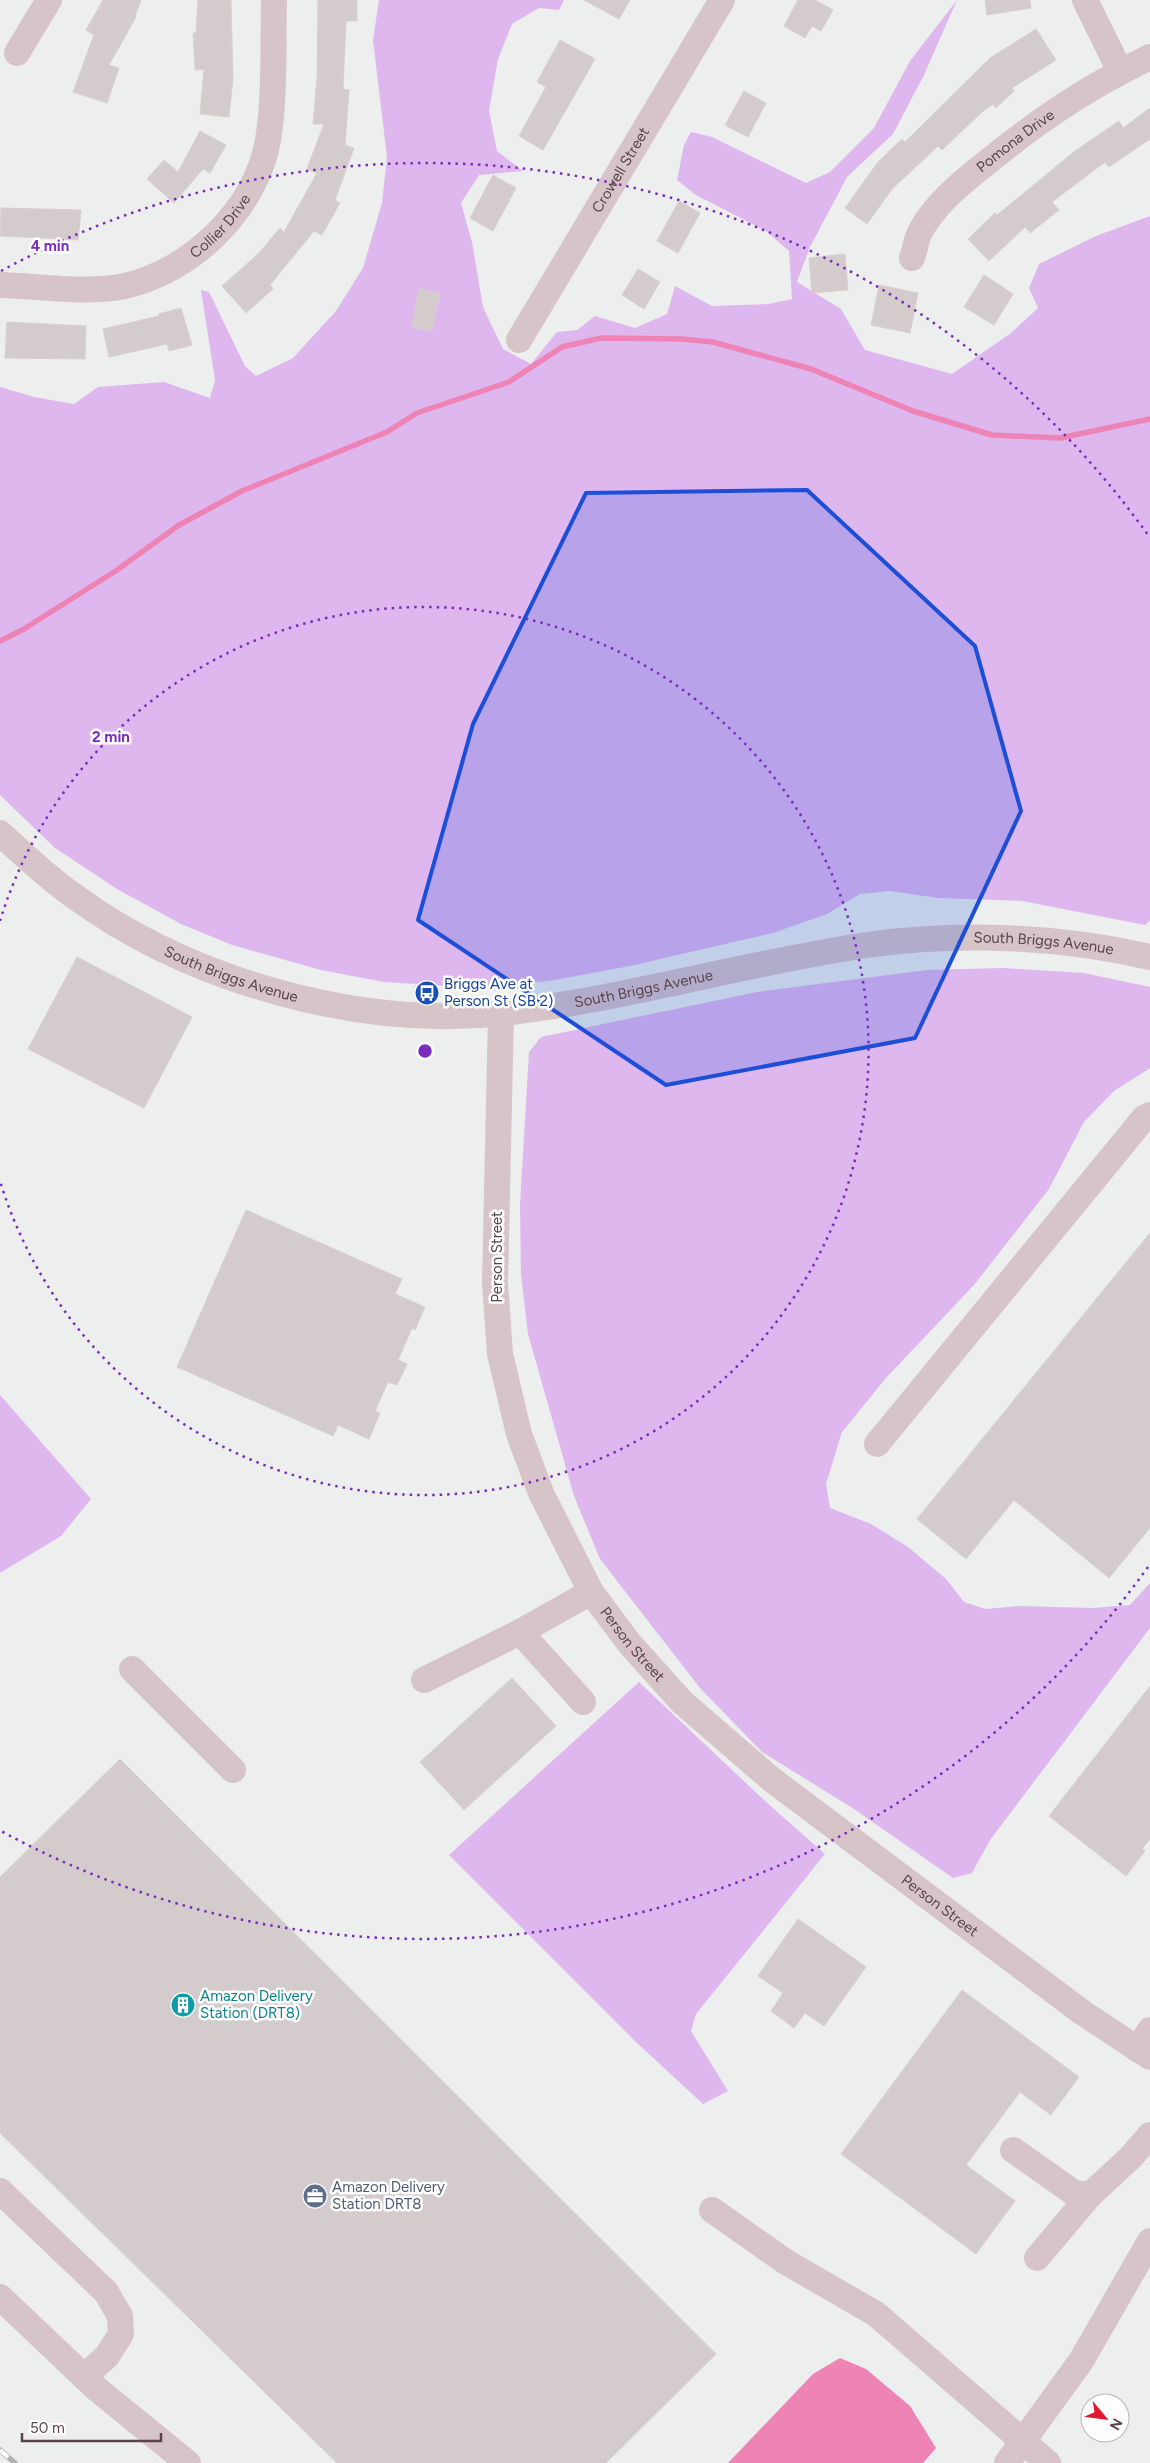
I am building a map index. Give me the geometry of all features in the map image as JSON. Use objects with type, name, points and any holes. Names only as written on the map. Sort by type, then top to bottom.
[{"type":"street","points":[[17,53],[49,0]]},
{"type":"street","name":"Collier Drive","points":[[0,285],[91,288],[124,286],[163,273],[193,255],[217,232],[245,198],[263,161],[268,139],[271,109],[274,0]]},
{"type":"street","name":"Crowell Street","points":[[519,340],[722,0]]},
{"type":"street","points":[[1085,0],[1120,71]]},
{"type":"street","name":"Pomona Drive","points":[[912,258],[919,234],[932,213],[970,176],[1027,130],[1069,100],[1120,71],[1150,57]]},
{"type":"street","name":"South Briggs Avenue","points":[[0,833],[73,896],[101,914],[175,954],[227,976],[310,1001],[343,1008],[442,1016],[501,1013],[562,1004],[832,951],[905,941],[1030,939],[1087,946],[1150,957]]},
{"type":"street","name":"Person Street","points":[[501,1013],[495,1283],[500,1354],[519,1434],[541,1493],[590,1592],[630,1643],[682,1702],[771,1779],[1083,2013],[1146,2046]]},
{"type":"street","points":[[877,1444],[1144,1118],[1150,1115]]},
{"type":"street","points":[[424,1680],[520,1632],[590,1592]]},
{"type":"street","points":[[520,1632],[583,1702]]},
{"type":"street","points":[[132,1669],[233,1770]]},
{"type":"street","points":[[1037,2258],[1090,2195],[1131,2157],[1150,2135]]},
{"type":"street","points":[[1013,2150],[1074,2192],[1090,2195]]},
{"type":"street","points":[[0,2191],[106,2292],[120,2316],[121,2334],[107,2356],[84,2377]]},
{"type":"street","points":[[712,2210],[786,2262],[876,2314],[1048,2463]]},
{"type":"street","points":[[1007,2463],[1081,2360],[1150,2241]]},
{"type":"street","points":[[0,2297],[84,2377],[188,2463]]},
{"type":"highlighted area","points":[[807,490],[975,646],[1021,811],[915,1038],[666,1085],[418,920],[473,724],[586,493]]},
{"type":"shaded area","points":[[379,0],[564,0],[559,10],[539,8],[512,24],[498,59],[489,111],[497,151],[523,171],[479,175],[461,203],[472,242],[483,307],[503,349],[531,364],[557,332],[577,330],[595,316],[635,328],[667,314],[675,286],[712,306],[768,304],[792,299],[789,251],[766,231],[696,195],[677,180],[684,145],[691,132],[712,137],[806,183],[830,172],[874,128],[910,61],[957,0],[924,75],[893,134],[847,177],[810,247],[797,282],[841,309],[865,350],[952,374],[1011,333],[1038,308],[1029,288],[1039,264],[1096,236],[1150,216],[1150,920],[1145,925],[1022,901],[938,898],[890,891],[860,894],[827,914],[773,933],[630,966],[549,981],[466,987],[384,982],[321,970],[232,945],[181,924],[117,889],[55,848],[0,795],[0,387],[34,397],[74,404],[98,387],[164,382],[210,398],[215,380],[201,290],[209,292],[245,366],[256,376],[293,358],[336,311],[363,268],[382,203],[387,157],[373,40]]},
{"type":"shaded area","points":[[1003,968],[1084,973],[1150,987],[1150,1068],[1114,1091],[1084,1122],[1049,1189],[974,1285],[886,1378],[842,1432],[826,1484],[830,1508],[871,1524],[908,1547],[946,1579],[964,1602],[986,1609],[1019,1606],[1092,1608],[1130,1605],[1150,1583],[1150,1628],[990,1840],[972,1873],[953,1878],[854,1809],[762,1752],[700,1688],[600,1559],[574,1496],[528,1334],[521,1275],[520,1205],[529,1052],[541,1037],[757,992],[927,970]]},
{"type":"shaded area","points":[[0,1395],[91,1499],[61,1536],[0,1573]]},
{"type":"shaded area","points":[[639,1682],[765,1801],[825,1854],[696,2014],[691,2031],[728,2091],[703,2104],[637,2043],[449,1855]]},
{"type":"shaded area","points":[[840,2358],[866,2369],[910,2406],[936,2448],[923,2463],[728,2463],[813,2374]]},
{"type":"building","points":[[103,0],[141,0],[136,17],[109,65],[119,68],[107,103],[73,92],[94,35],[86,30]]},
{"type":"building","points":[[198,0],[231,0],[233,78],[229,117],[200,114],[204,69],[195,70],[193,33],[196,33]]},
{"type":"building","points":[[318,0],[357,0],[357,21],[346,21],[343,89],[349,90],[345,145],[354,148],[335,200],[340,203],[322,235],[314,231],[270,285],[273,289],[246,313],[222,286],[259,253],[280,228],[284,232],[317,173],[307,169],[324,124],[313,124],[317,78]]},
{"type":"building","points":[[584,0],[630,0],[619,19]]},
{"type":"building","points":[[798,0],[815,0],[833,10],[821,31],[812,26],[805,38],[784,26]]},
{"type":"building","points":[[985,0],[1030,0],[1031,8],[987,15]]},
{"type":"building","points":[[1036,29],[1056,60],[1012,88],[1014,91],[996,108],[993,104],[982,112],[942,150],[938,146],[892,189],[867,224],[845,208],[878,162],[902,139],[905,142],[990,58]]},
{"type":"building","points":[[560,40],[595,59],[543,150],[519,136],[546,87],[537,82]]},
{"type":"building","points":[[744,91],[766,103],[748,137],[725,125]]},
{"type":"building","points":[[1150,108],[1150,139],[1109,167],[1105,162],[1052,202],[1059,210],[1030,233],[1025,227],[989,261],[968,239],[995,213],[997,215],[1075,151],[1119,121],[1123,128]]},
{"type":"building","points":[[200,131],[226,145],[210,173],[203,169],[174,203],[147,179],[164,160],[178,172]]},
{"type":"building","points":[[493,175],[516,188],[493,231],[470,218]]},
{"type":"building","points":[[679,201],[700,213],[678,253],[657,241]]},
{"type":"building","points":[[1,208],[81,210],[78,240],[0,236]]},
{"type":"building","points":[[845,254],[848,290],[812,293],[809,258]]},
{"type":"building","points":[[638,269],[660,282],[644,309],[622,295]]},
{"type":"building","points":[[984,275],[1013,294],[994,325],[964,307]]},
{"type":"building","points":[[879,285],[918,293],[910,333],[871,325]]},
{"type":"building","points":[[419,289],[440,293],[432,331],[412,327]]},
{"type":"building","points":[[181,308],[192,345],[169,351],[167,344],[109,357],[103,329],[159,316],[159,314]]},
{"type":"building","points":[[7,322],[86,326],[85,359],[5,358]]},
{"type":"building","points":[[77,957],[192,1017],[144,1108],[28,1049]]},
{"type":"building","points":[[246,1210],[402,1279],[395,1294],[425,1307],[415,1330],[412,1328],[398,1360],[407,1364],[397,1385],[388,1382],[375,1411],[380,1413],[369,1439],[338,1425],[333,1436],[177,1367]]},
{"type":"building","points":[[1150,1233],[1150,1528],[1109,1578],[1014,1500],[966,1559],[917,1519]]},
{"type":"building","points":[[512,1678],[556,1726],[464,1810],[420,1762]]},
{"type":"building","points":[[1150,1686],[1150,1839],[1142,1849],[1145,1851],[1126,1876],[1049,1816]]},
{"type":"building","name":"Amazon Delivery Station (DRT8)","points":[[120,1759],[716,2354],[606,2463],[337,2463],[0,2133],[0,1877]]},
{"type":"building","points":[[798,1919],[866,1967],[824,2026],[805,2013],[794,2028],[771,2011],[783,1993],[758,1976]]},
{"type":"building","points":[[962,1990],[1079,2077],[1051,2115],[1020,2092],[966,2165],[1015,2201],[976,2254],[841,2154]]},
{"type":"waterway","points":[[0,641],[24,629],[117,570],[179,525],[242,491],[387,432],[417,413],[509,382],[562,347],[601,338],[682,339],[713,342],[811,369],[913,411],[992,435],[1060,438],[1150,419]]},
{"type":"railway","points":[[0,2450],[15,2463]]},
{"type":"place","name":"Briggs Ave at Person St (SB 2)","points":[[427,993]]},
{"type":"place","name":"Amazon Delivery Station (DRT8)","points":[[183,2005]]},
{"type":"place","name":"Amazon Delivery Station DRT8","points":[[315,2196]]}]
